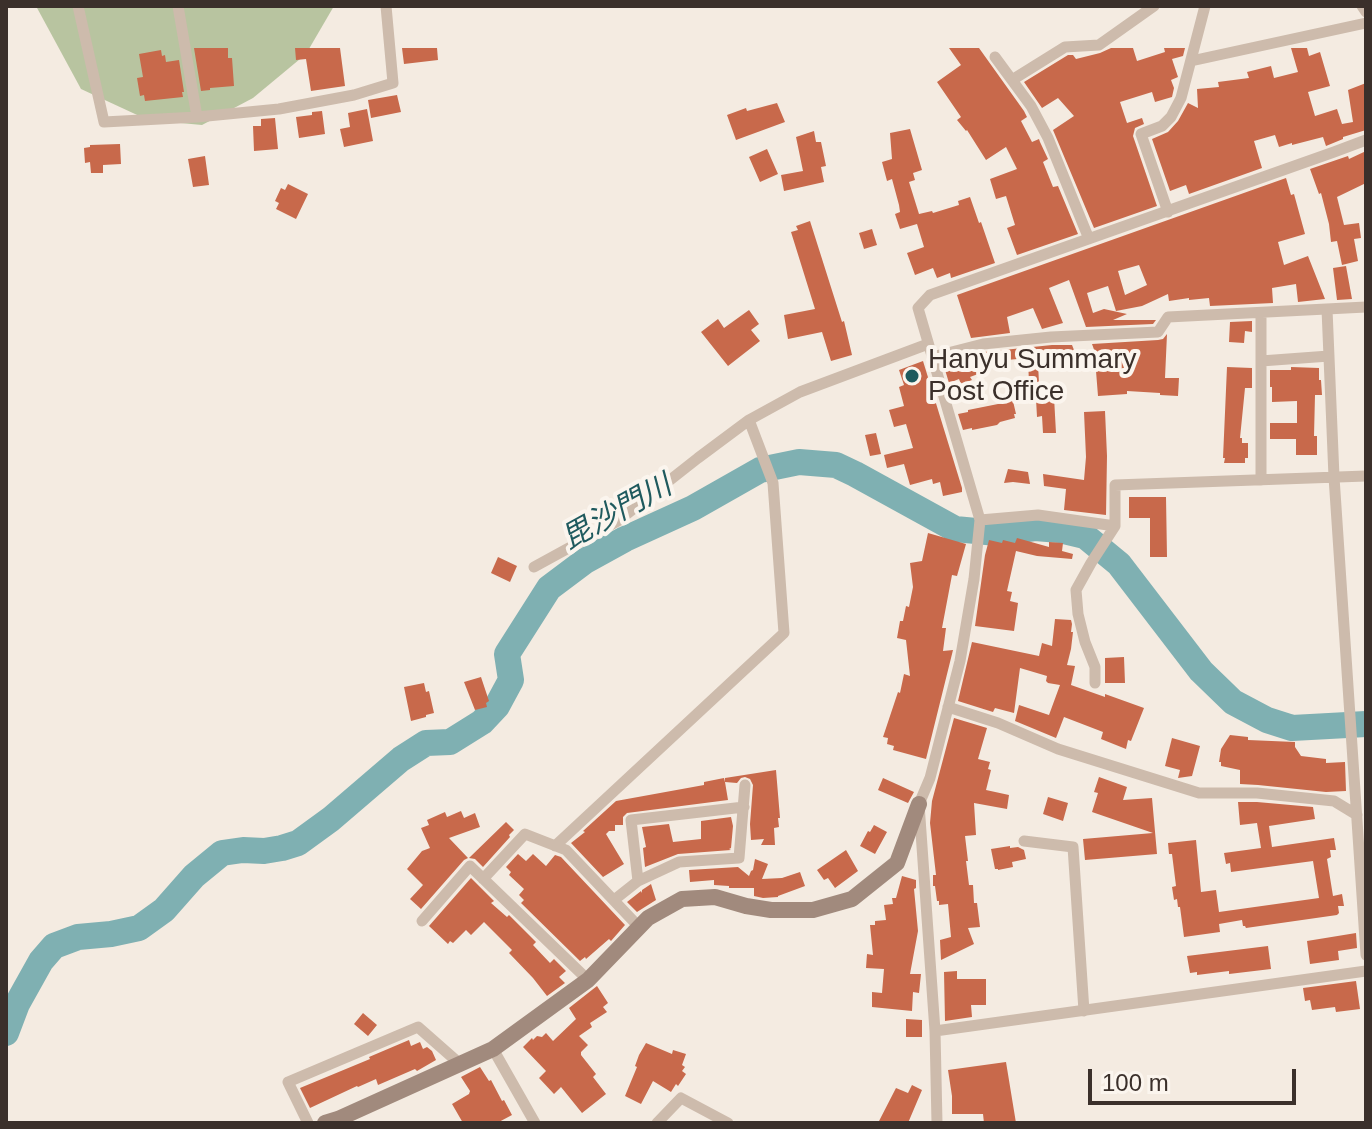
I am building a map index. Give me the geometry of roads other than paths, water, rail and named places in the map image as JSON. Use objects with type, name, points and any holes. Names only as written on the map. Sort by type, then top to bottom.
[{"type":"street","points":[[78,6],[104,122],[279,109],[354,95],[393,83],[386,6]]},
{"type":"street","points":[[178,6],[197,117]]},
{"type":"street","points":[[1012,80],[1065,47],[1099,45],[1154,6]]},
{"type":"street","points":[[1168,212],[1141,134],[1162,126],[1181,98],[1205,6]]},
{"type":"street","points":[[1362,6],[1366,12]]},
{"type":"street","points":[[1191,61],[1366,23]]},
{"type":"street","points":[[995,57],[1031,106],[1048,138],[1089,239]]},
{"type":"street","points":[[325,1123],[493,1049],[588,980],[648,918],[682,899],[715,897],[771,910],[813,910],[852,899],[897,863],[930,778],[960,661],[980,520],[918,308],[930,295],[1366,140]]},
{"type":"street","points":[[932,357],[996,343],[1158,332],[1168,317],[1366,307]]},
{"type":"street","points":[[1327,309],[1334,477],[1357,815],[1363,856],[1366,955]]},
{"type":"street","points":[[1261,313],[1261,480]]},
{"type":"street","points":[[534,567],[618,521],[749,420],[800,392],[928,344]]},
{"type":"street","points":[[1261,361],[1329,356]]},
{"type":"street","points":[[555,846],[784,633],[773,483],[749,420]]},
{"type":"street","points":[[1095,683],[1095,667],[1078,614],[1076,590],[1115,526],[1115,485],[1366,476]]},
{"type":"street","points":[[980,520],[1038,515],[1115,526]]},
{"type":"street","points":[[948,707],[998,723],[1058,749],[1199,793],[1257,793],[1334,801],[1357,815]]},
{"type":"street","points":[[614,900],[638,881],[679,862],[739,858],[745,785]]},
{"type":"street","points":[[919,804],[935,1031],[937,1123]]},
{"type":"street","points":[[638,881],[631,820],[744,807]]},
{"type":"street","points":[[483,879],[525,834],[566,850],[639,927]]},
{"type":"street","points":[[1024,841],[1073,847],[1084,1011]]},
{"type":"street","points":[[422,921],[470,866],[588,980]]},
{"type":"street","points":[[935,1031],[1366,971]]},
{"type":"street","points":[[308,1123],[288,1082],[418,1027],[460,1064]]},
{"type":"street","points":[[493,1049],[535,1123]]},
{"type":"street","points":[[657,1123],[681,1098],[728,1123]]},
{"type":"waterway","name":"毘沙門川","points":[[6,1033],[17,1004],[41,961],[54,946],[78,937],[139,928],[164,910],[194,876],[222,853],[264,851],[298,843],[401,759],[426,743],[450,742],[482,722],[497,706],[511,680],[507,654],[549,588],[585,561],[693,508],[760,470],[799,462],[836,465],[955,529],[997,533],[1035,528],[1085,536],[1119,564],[1201,671],[1233,702],[1267,720],[1292,728],[1366,724]]},
{"type":"place","name":"Hanyu Summary Post Office","points":[[912,376]]}]
